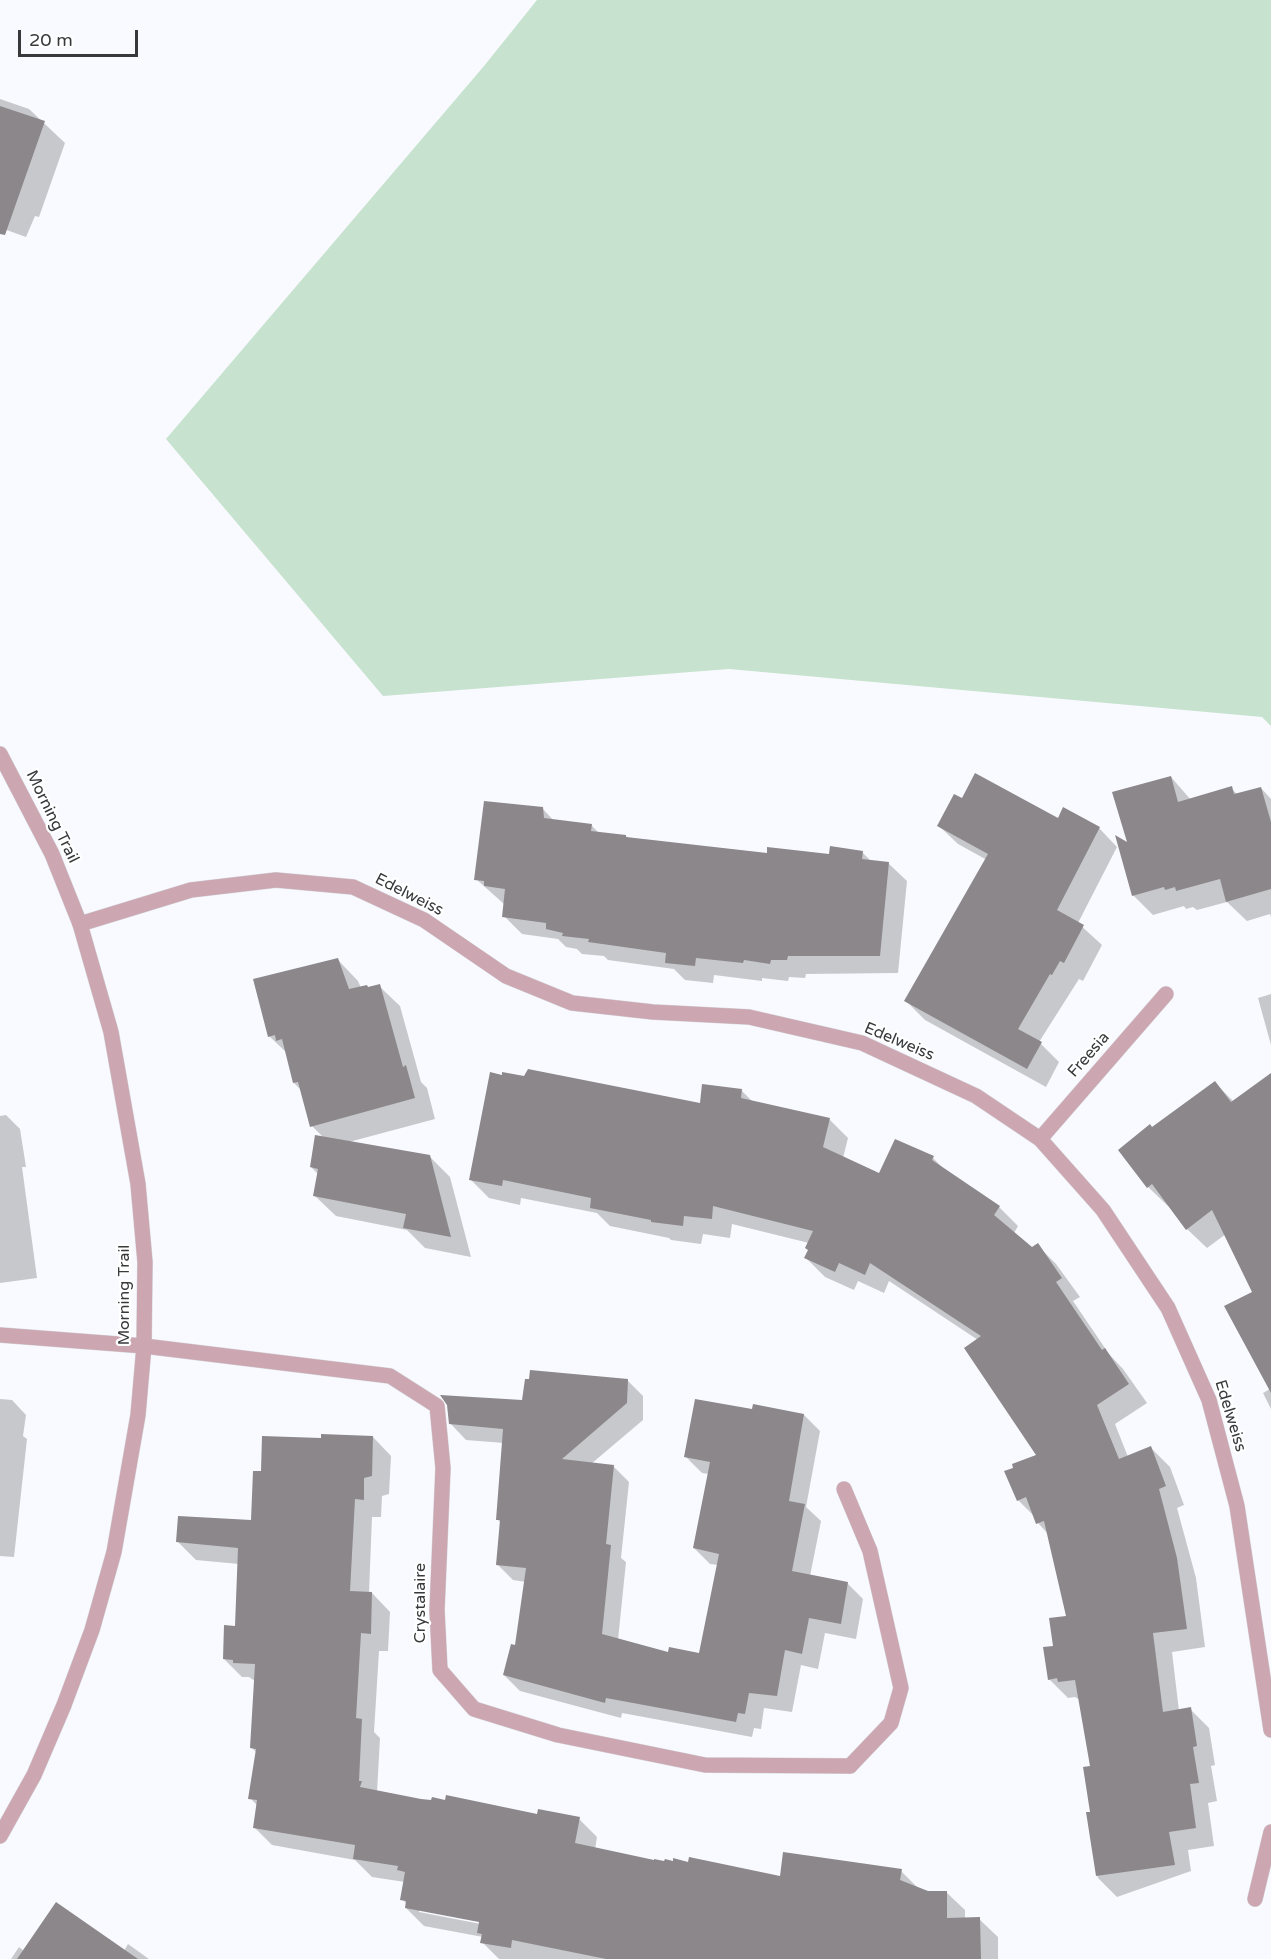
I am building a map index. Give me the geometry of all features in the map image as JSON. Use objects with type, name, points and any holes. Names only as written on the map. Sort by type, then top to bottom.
[{"type":"street","name":"Morning Trail","points":[[0,754],[52,854],[81,924],[111,1032],[138,1184],[145,1262],[144,1346],[138,1415],[116,1540],[92,1630],[64,1705],[34,1775],[0,1836]]},
{"type":"street","name":"Edelweiss","points":[[81,924],[191,890],[276,880],[353,887],[424,920],[506,976],[572,1003],[653,1012],[749,1017],[862,1043],[976,1096],[1040,1139],[1104,1210],[1168,1308],[1209,1400],[1237,1506],[1271,1730]]},
{"type":"street","name":"Freesia","points":[[1040,1139],[1166,994]]},
{"type":"street","points":[[0,1335],[144,1346]]},
{"type":"street","name":"Crystalaire","points":[[144,1346],[390,1376],[436,1406],[443,1468],[437,1610],[440,1670],[474,1709],[558,1735],[705,1765],[850,1766],[891,1723],[901,1688],[870,1551],[844,1489]]},
{"type":"street","points":[[1255,1899],[1271,1832]]},
{"type":"green space","points":[[537,0],[1271,0],[1271,726],[1262,717],[729,669],[383,696],[166,439],[484,66]]},
{"type":"building","points":[[0,106],[45,121],[5,235],[0,234]]},
{"type":"building","points":[[975,773],[1058,818],[1063,807],[1100,827],[1057,910],[1084,925],[1064,963],[1060,961],[1052,975],[1050,974],[1018,1029],[1042,1042],[1027,1069],[904,1001],[988,854],[937,826],[954,794],[962,798]]},
{"type":"building","points":[[1171,776],[1178,802],[1232,786],[1234,794],[1261,787],[1271,822],[1271,889],[1226,902],[1220,879],[1176,891],[1175,887],[1165,890],[1164,887],[1132,896],[1115,835],[1127,842],[1112,792]]},
{"type":"building","points":[[484,801],[543,807],[544,818],[592,824],[591,831],[626,835],[626,837],[767,853],[767,847],[829,854],[830,846],[863,851],[862,859],[889,862],[880,956],[788,956],[787,960],[771,960],[770,964],[744,960],[743,963],[696,958],[695,966],[665,963],[666,953],[588,942],[589,939],[562,936],[563,933],[546,929],[546,923],[502,917],[505,889],[484,886],[484,881],[474,880]]},
{"type":"building","points":[[338,958],[349,989],[380,984],[403,1067],[406,1065],[415,1098],[310,1127],[298,1082],[293,1083],[282,1039],[276,1041],[275,1035],[268,1037],[253,979]]},
{"type":"building","points":[[528,1069],[700,1103],[702,1084],[742,1089],[741,1098],[830,1118],[823,1147],[879,1173],[895,1139],[934,1156],[932,1160],[1000,1206],[994,1215],[1032,1247],[1038,1243],[1062,1278],[1056,1282],[1102,1350],[1105,1348],[1129,1384],[1097,1405],[1119,1459],[1151,1446],[1166,1486],[1159,1489],[1177,1558],[1187,1629],[1153,1633],[1163,1712],[1191,1707],[1197,1746],[1193,1747],[1199,1783],[1190,1784],[1196,1828],[1169,1832],[1175,1865],[1096,1876],[1086,1812],[1090,1812],[1083,1767],[1090,1766],[1075,1680],[1058,1682],[1057,1678],[1048,1680],[1043,1647],[1053,1646],[1049,1618],[1066,1616],[1044,1521],[1036,1524],[1026,1497],[1017,1501],[1004,1471],[1013,1468],[1012,1464],[1036,1455],[964,1348],[981,1336],[870,1263],[865,1275],[839,1263],[835,1272],[804,1258],[808,1250],[805,1248],[813,1231],[713,1206],[712,1219],[684,1216],[683,1226],[651,1222],[651,1220],[590,1208],[591,1198],[503,1180],[502,1186],[469,1180],[490,1072],[524,1076]]},
{"type":"building","points":[[1271,1073],[1271,1393],[1224,1306],[1252,1292],[1212,1210],[1186,1230],[1152,1184],[1147,1188],[1118,1150],[1150,1124],[1152,1127],[1215,1081],[1231,1102]]},
{"type":"building","points":[[315,1135],[430,1155],[451,1237],[403,1228],[406,1214],[313,1196],[318,1169],[310,1167]]},
{"type":"building","points":[[530,1370],[628,1379],[627,1403],[562,1459],[614,1465],[606,1544],[611,1545],[602,1634],[668,1652],[669,1647],[699,1653],[719,1554],[693,1548],[710,1462],[684,1457],[695,1399],[752,1409],[753,1404],[804,1414],[789,1501],[805,1504],[792,1571],[848,1582],[841,1624],[809,1618],[802,1654],[785,1650],[777,1696],[749,1693],[745,1714],[738,1713],[736,1722],[606,1698],[605,1703],[503,1675],[511,1644],[515,1645],[526,1568],[496,1565],[500,1520],[496,1520],[503,1429],[449,1424],[447,1405],[440,1395],[522,1400],[525,1379],[529,1379]]},
{"type":"building","points":[[321,1434],[373,1436],[372,1476],[364,1478],[364,1500],[355,1499],[350,1591],[372,1592],[371,1634],[361,1633],[356,1718],[362,1719],[359,1781],[362,1781],[360,1787],[431,1800],[432,1797],[445,1800],[446,1795],[537,1814],[538,1809],[580,1817],[575,1843],[654,1860],[673,1861],[673,1858],[688,1862],[689,1857],[780,1876],[783,1852],[902,1869],[900,1880],[928,1891],[947,1891],[947,1918],[980,1917],[981,1959],[606,1959],[512,1940],[511,1948],[480,1943],[482,1934],[477,1933],[479,1922],[405,1908],[406,1901],[400,1900],[405,1872],[397,1870],[398,1866],[353,1859],[355,1845],[253,1828],[257,1800],[248,1799],[256,1749],[250,1748],[255,1664],[233,1663],[233,1660],[223,1659],[224,1625],[235,1626],[238,1548],[176,1542],[178,1516],[251,1520],[253,1471],[261,1471],[262,1436],[321,1438]]},
{"type":"building","points":[[56,1902],[138,1959],[17,1959]]}]
